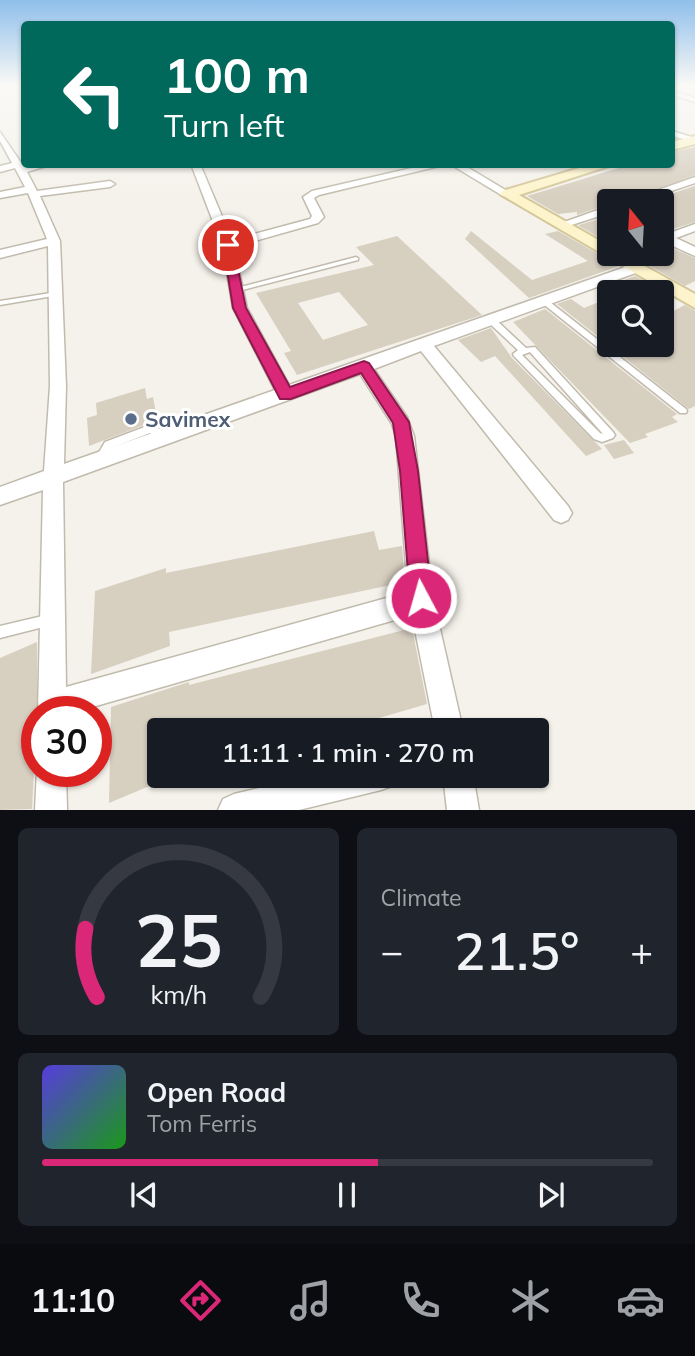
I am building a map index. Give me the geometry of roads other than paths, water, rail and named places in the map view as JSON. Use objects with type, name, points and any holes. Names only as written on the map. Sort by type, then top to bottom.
[{"type":"street","points":[[2,140],[13,168],[32,192],[54,241],[58,386],[53,479],[52,696]]},
{"type":"street","points":[[197,168],[228,245],[240,308],[286,394]]},
{"type":"street","points":[[228,245],[314,221],[318,217],[308,197],[316,193],[426,168]]},
{"type":"street","points":[[461,168],[597,244]]},
{"type":"street","points":[[507,194],[595,168]]},
{"type":"street","points":[[668,189],[695,180]]},
{"type":"street","points":[[0,195],[110,184]]},
{"type":"street","points":[[562,225],[597,213]]},
{"type":"street","points":[[674,234],[695,227]]},
{"type":"street","points":[[0,254],[54,241]]},
{"type":"street","points":[[674,243],[695,253]]},
{"type":"street","points":[[0,496],[544,301],[604,266]]},
{"type":"street","points":[[636,266],[692,297]]},
{"type":"street","points":[[424,345],[561,513]]},
{"type":"street","points":[[364,366],[401,422],[405,436],[421,598],[446,718]]},
{"type":"street","points":[[96,696],[413,603],[421,598]]},
{"type":"street","points":[[51,787],[51,810]]},
{"type":"street","points":[[234,810],[326,788]]},
{"type":"street","points":[[460,788],[463,810]]},
{"type":"lane","points":[[235,290],[356,259]]},
{"type":"lane","points":[[0,303],[57,294]]},
{"type":"lane","points":[[544,301],[683,411]]},
{"type":"lane","points":[[492,320],[524,351]]},
{"type":"lane","points":[[531,349],[610,435],[602,438],[597,436],[517,354],[524,351],[531,349]]},
{"type":"lane","points":[[0,632],[52,620]]},
{"type":"place","name":"Savimex","points":[[131,419]]}]
